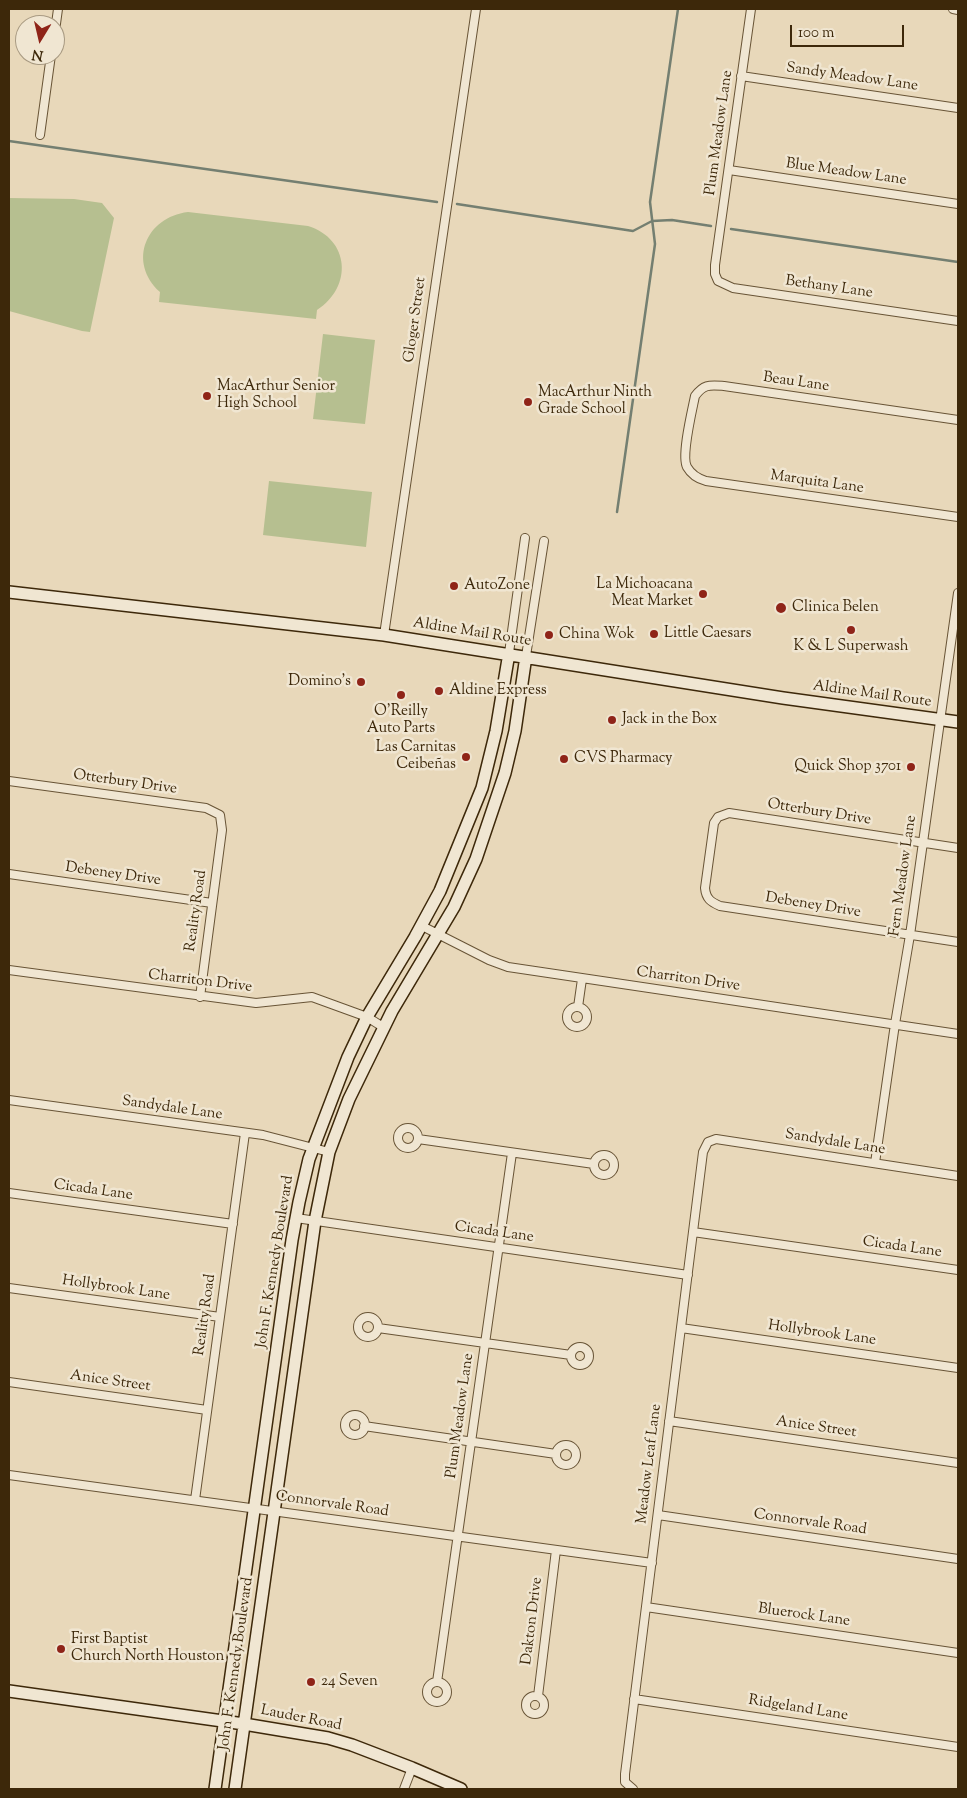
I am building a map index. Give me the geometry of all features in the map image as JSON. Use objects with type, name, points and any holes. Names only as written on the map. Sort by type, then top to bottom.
[{"type":"main road","name":"Aldine Mail Route","points":[[9,592],[384,635],[775,696],[958,722]]},
{"type":"main road","name":"John F. Kennedy Boulevard","points":[[215,1789],[296,1218],[309,1159],[348,1057],[367,1017],[422,926],[440,891],[481,792],[496,731],[509,653]]},
{"type":"main road","name":"John F. Kennedy Boulevard","points":[[235,1789],[315,1221],[329,1152],[349,1099],[384,1027],[454,906],[476,859],[498,798],[515,731],[526,656]]},
{"type":"main road","points":[[481,792],[498,798]]},
{"type":"main road","name":"Lauder Road","points":[[9,1691],[244,1724],[328,1738],[412,1768],[461,1789]]},
{"type":"street","name":"Gloger Street","points":[[384,635],[476,9]]},
{"type":"street","name":"Plum Meadow Lane","points":[[715,261],[751,9]]},
{"type":"street","points":[[953,9],[958,10]]},
{"type":"street","points":[[40,135],[50,65]]},
{"type":"street","name":"Sandy Meadow Lane","points":[[742,76],[958,108]]},
{"type":"street","name":"Blue Meadow Lane","points":[[729,170],[958,204]]},
{"type":"street","name":"Bethany Lane","points":[[715,261],[715,274],[718,281],[733,288],[958,321]]},
{"type":"street","name":"Beau Lane","points":[[686,457],[695,396],[700,389],[706,386],[724,386],[958,420]]},
{"type":"street","name":"Marquita Lane","points":[[686,457],[688,470],[706,481],[958,516]]},
{"type":"street","name":"John F. Kennedy Boulevard","points":[[509,653],[525,538]]},
{"type":"street","name":"John F. Kennedy Boulevard","points":[[526,656],[544,542]]},
{"type":"street","name":"Fern Meadow Lane","points":[[875,1163],[910,935],[958,593]]},
{"type":"street","name":"Otterbury Drive","points":[[9,781],[206,808],[220,814],[222,830]]},
{"type":"street","name":"Otterbury Drive","points":[[708,857],[714,823],[718,817],[729,813],[958,848]]},
{"type":"street","name":"Reality Road","points":[[200,996],[222,830]]},
{"type":"street","name":"Debeney Drive","points":[[708,857],[705,888],[706,895],[713,903],[958,942]]},
{"type":"street","name":"Debeney Drive","points":[[9,874],[212,903]]},
{"type":"street","name":"Charriton Drive","points":[[422,926],[489,960],[508,967],[958,1034]]},
{"type":"street","name":"Charriton Drive","points":[[9,970],[256,1003],[312,998],[367,1017],[384,1027]]},
{"type":"street","points":[[578,1008],[582,979]]},
{"type":"street","name":"Sandydale Lane","points":[[9,1100],[262,1135],[329,1152]]},
{"type":"street","name":"Reality Road","points":[[195,1500],[245,1133]]},
{"type":"street","points":[[418,1139],[594,1164]]},
{"type":"street","name":"Sandydale Lane","points":[[708,1142],[716,1139],[958,1176]]},
{"type":"street","name":"Meadow Leaf Lane","points":[[632,1789],[625,1782],[625,1774],[703,1152],[708,1142]]},
{"type":"street","name":"Plum Meadow Lane","points":[[437,1682],[512,1153]]},
{"type":"street","name":"Cicada Lane","points":[[9,1193],[232,1224]]},
{"type":"street","name":"Cicada Lane","points":[[296,1218],[688,1275]]},
{"type":"street","name":"Cicada Lane","points":[[693,1232],[958,1270]]},
{"type":"street","name":"Hollybrook Lane","points":[[9,1288],[220,1318]]},
{"type":"street","points":[[378,1328],[571,1355]]},
{"type":"street","name":"Hollybrook Lane","points":[[681,1328],[958,1368]]},
{"type":"street","name":"Anice Street","points":[[9,1382],[207,1410]]},
{"type":"street","name":"Anice Street","points":[[669,1421],[958,1463]]},
{"type":"street","points":[[364,1426],[556,1454]]},
{"type":"street","name":"Connorvale Road","points":[[9,1475],[652,1563]]},
{"type":"street","name":"Connorvale Road","points":[[658,1515],[958,1558]]},
{"type":"street","name":"Dakton Drive","points":[[538,1696],[556,1550]]},
{"type":"street","name":"Bluerock Lane","points":[[646,1607],[958,1653]]},
{"type":"street","name":"Ridgeland Lane","points":[[634,1699],[958,1747]]},
{"type":"street","points":[[404,1789],[412,1768]]},
{"type":"green space","points":[[9,198],[74,199],[102,203],[114,218],[90,332],[9,311]]},
{"type":"green space","points":[[188,212],[308,226],[322,232],[332,241],[339,252],[342,264],[341,277],[337,289],[329,300],[317,310],[316,319],[159,302],[160,292],[150,280],[145,268],[143,255],[146,243],[152,232],[161,222]]},
{"type":"green space","points":[[323,334],[375,340],[365,424],[313,419]]},
{"type":"green space","points":[[269,481],[372,492],[366,547],[263,535]]},
{"type":"waterway","points":[[617,512],[655,244],[650,202],[678,9]]},
{"type":"waterway","points":[[9,141],[437,202]]},
{"type":"waterway","points":[[457,204],[633,231],[652,221],[672,220],[711,226]]},
{"type":"waterway","points":[[731,229],[958,262]]},
{"type":"place","name":"MacArthur Senior High School","points":[[207,396]]},
{"type":"place","name":"MacArthur Ninth Grade School","points":[[528,402]]},
{"type":"place","name":"AutoZone","points":[[454,586]]},
{"type":"place","name":"La Michoacana Meat Market","points":[[703,594]]},
{"type":"place","name":"Clinica Belen","points":[[781,608]]},
{"type":"place","name":"K & L Superwash","points":[[851,630]]},
{"type":"place","name":"Little Caesars","points":[[654,634]]},
{"type":"place","name":"China Wok","points":[[549,635]]},
{"type":"place","name":"Domino's","points":[[361,682]]},
{"type":"place","name":"Aldine Express","points":[[439,691]]},
{"type":"place","name":"O'Reilly Auto Parts","points":[[401,695]]},
{"type":"place","name":"Jack in the Box","points":[[612,720]]},
{"type":"place","name":"Las Carnitas Ceibeñas","points":[[466,757]]},
{"type":"place","name":"CVS Pharmacy","points":[[564,759]]},
{"type":"place","name":"Quick Shop 3701","points":[[911,767]]},
{"type":"place","name":"First Baptist Church North Houston","points":[[61,1649]]},
{"type":"place","name":"24 Seven","points":[[311,1682]]}]
